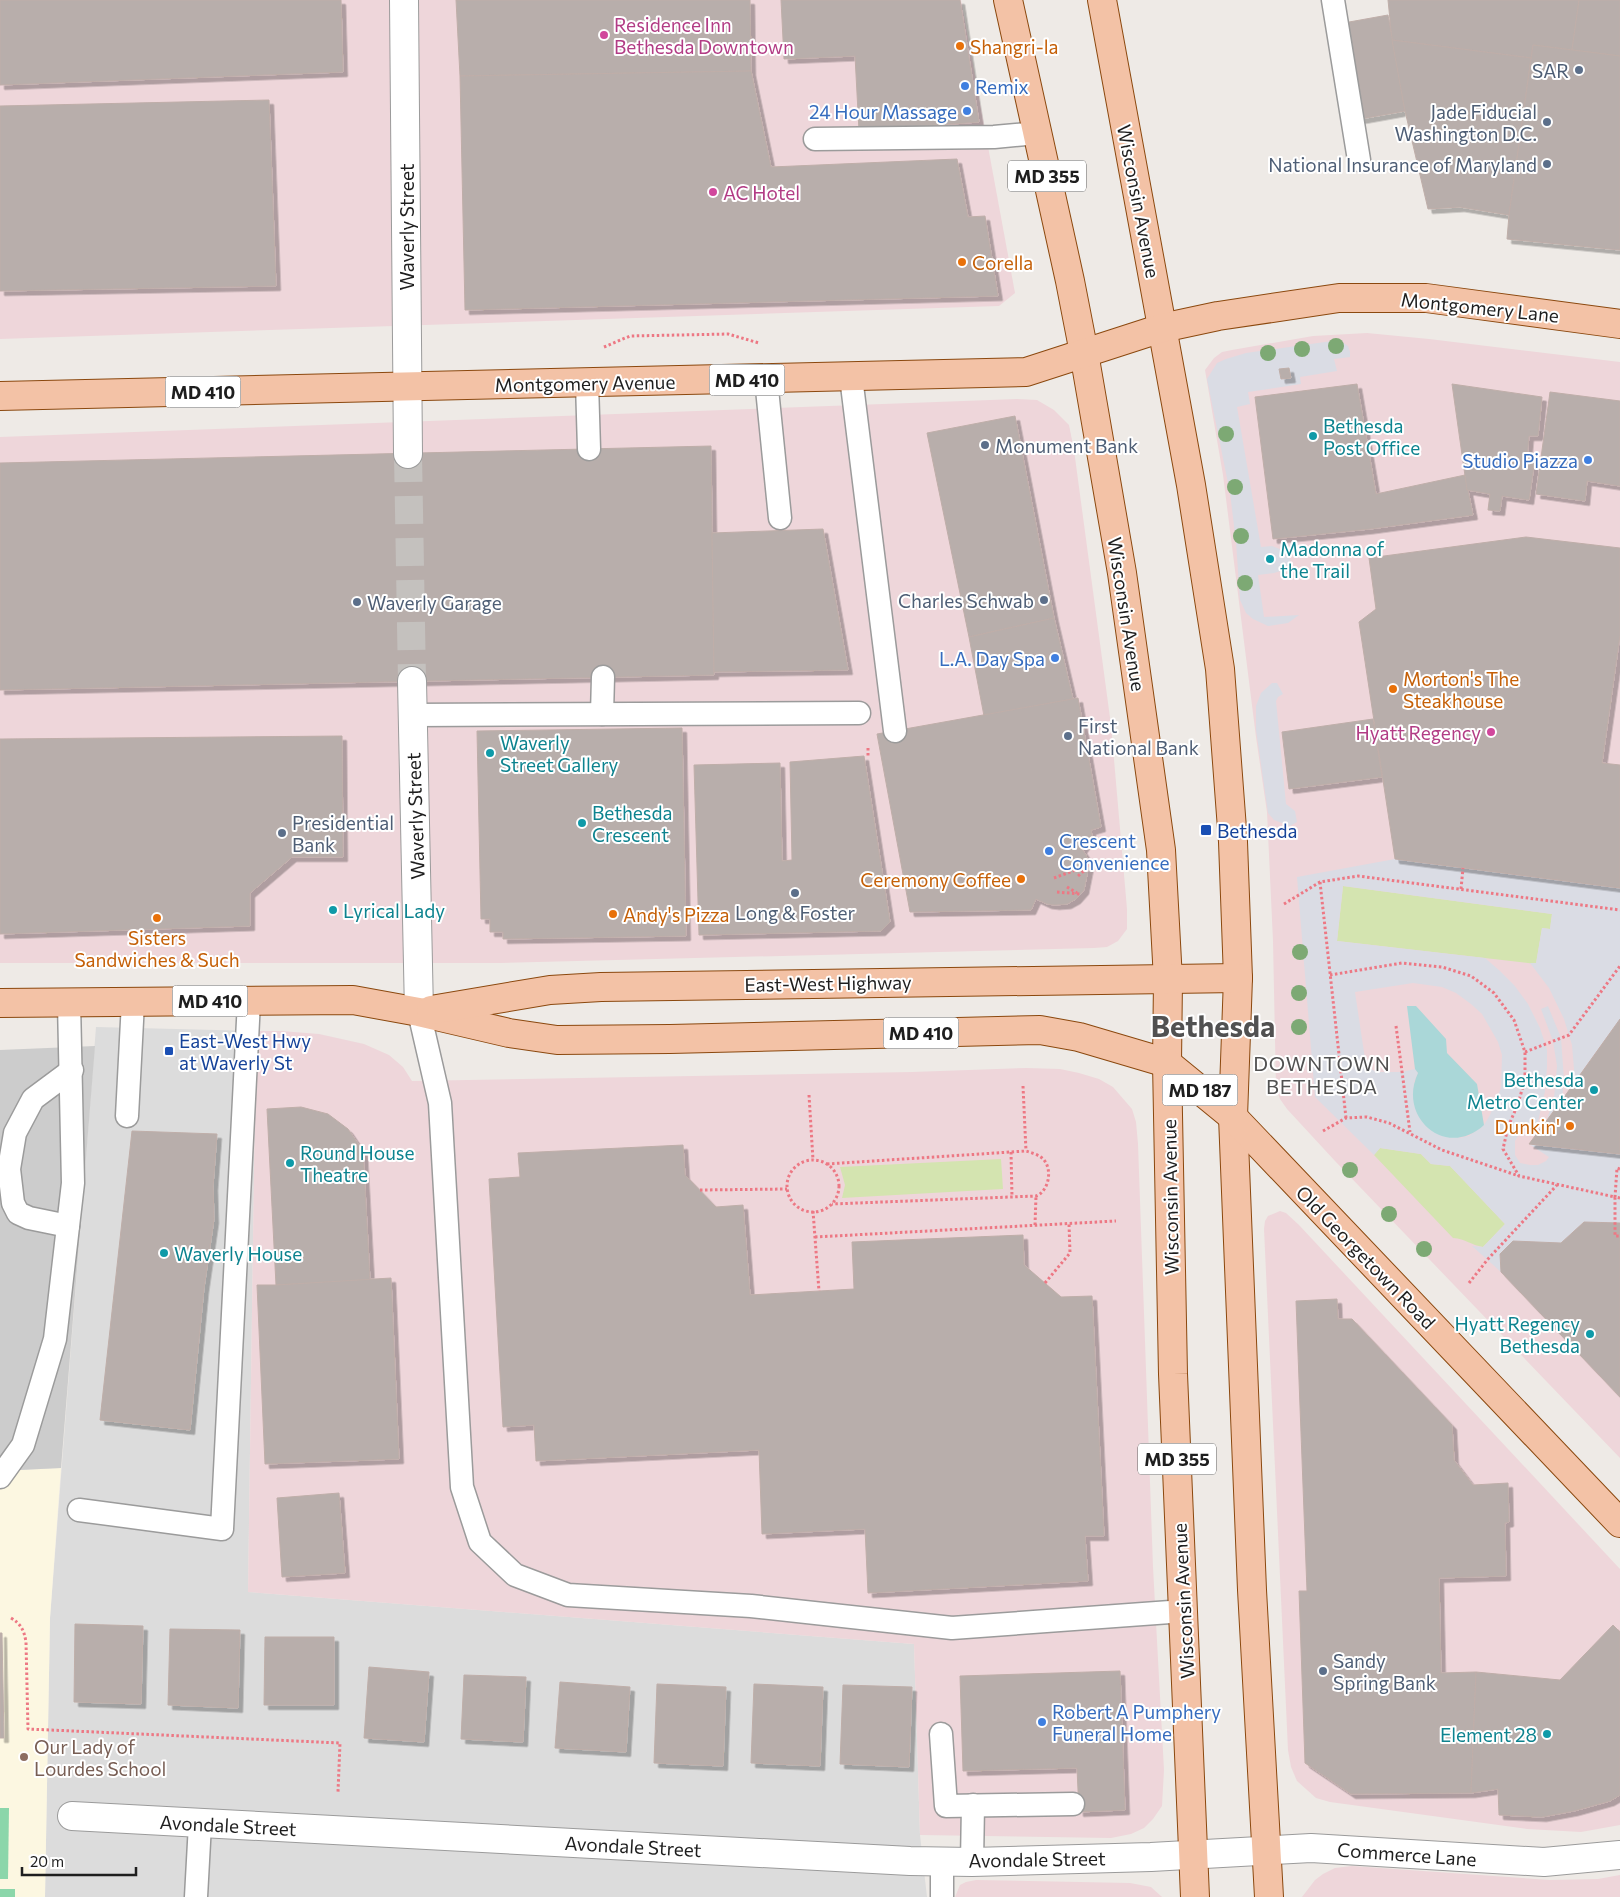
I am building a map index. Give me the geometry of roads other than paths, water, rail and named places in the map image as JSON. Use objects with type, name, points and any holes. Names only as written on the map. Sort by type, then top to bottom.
[{"type":"main road","name":"Wisconsin Avenue","points":[[1008,0],[1084,353],[1122,573],[1161,850],[1168,980],[1167,1063],[1173,1374],[1195,1897]]},
{"type":"main road","name":"Wisconsin Avenue","points":[[1102,0],[1191,485],[1220,668],[1233,842],[1238,978],[1233,1117],[1252,1590],[1269,1897]]},
{"type":"main road","name":"Montgomery Lane","points":[[1162,328],[1218,316],[1339,298],[1426,298],[1620,324]]},
{"type":"main road","name":"Montgomery Avenue","points":[[0,396],[1026,372],[1162,328]]},
{"type":"main road","name":"East-West Highway","points":[[419,1012],[550,990],[601,987],[1238,978]]},
{"type":"main road","name":"East-West Highway","points":[[0,1003],[353,1000],[419,1012],[510,1033],[557,1040],[1040,1030],[1079,1037],[1167,1063]]},
{"type":"main road","name":"Old Georgetown Road","points":[[1167,1063],[1233,1117],[1620,1523]]},
{"type":"street","name":"Waverly Street","points":[[404,0],[408,454]]},
{"type":"street","name":"Waverly Street","points":[[412,681],[419,1012]]},
{"type":"street","name":"Avondale Street","points":[[72,1816],[942,1861],[972,1862],[1194,1854]]},
{"type":"street","name":"Commerce Lane","points":[[1194,1854],[1311,1848],[1544,1862],[1619,1857]]},
{"type":"lane","points":[[1334,0],[1359,160]]},
{"type":"lane","points":[[815,140],[994,137],[1037,133]]},
{"type":"lane","points":[[851,377],[895,731]]},
{"type":"lane","points":[[766,379],[780,518]]},
{"type":"lane","points":[[586,383],[588,449]]},
{"type":"lane","points":[[602,714],[603,677]]},
{"type":"lane","points":[[412,715],[859,714]]},
{"type":"lane","points":[[79,1510],[222,1529],[249,1001]]},
{"type":"lane","points":[[128,1116],[133,1002]]},
{"type":"lane","points":[[0,1477],[23,1445],[55,1339],[74,1184],[69,1003]]},
{"type":"lane","points":[[419,1012],[440,1103],[462,1487],[480,1542],[515,1575],[568,1595],[751,1606],[952,1628],[1184,1611]]},
{"type":"lane","points":[[68,1226],[29,1218],[18,1213],[13,1203],[9,1169],[15,1133],[33,1099],[72,1070]]},
{"type":"lane","points":[[941,1734],[946,1806],[1073,1804]]},
{"type":"lane","points":[[972,1806],[972,1862]]},
{"type":"lane","points":[[196,1897],[200,1824]]},
{"type":"lane","points":[[942,1861],[942,1897]]},
{"type":"water","points":[[1407,1006],[1416,1006],[1446,1039],[1447,1053],[1477,1084],[1484,1125],[1469,1135],[1455,1138],[1441,1136],[1429,1129],[1420,1118],[1414,1105],[1413,1089],[1418,1073],[1415,1069]]},
{"type":"tunnel","points":[[408,454],[412,681]]},
{"type":"place","name":"Residence Inn Bethesda Downtown","points":[[604,35]]},
{"type":"place","name":"Shangri-la","points":[[960,46]]},
{"type":"place","name":"SAR","points":[[1579,70]]},
{"type":"place","name":"Remix","points":[[965,86]]},
{"type":"place","name":"24 Hour Massage","points":[[967,111]]},
{"type":"place","name":"Jade Fiducial Washington D.C.","points":[[1547,122]]},
{"type":"place","name":"National Insurance of Maryland","points":[[1547,164]]},
{"type":"place","name":"AC Hotel","points":[[713,192]]},
{"type":"place","name":"Corella","points":[[962,262]]},
{"type":"place","name":"Bethesda Post Office","points":[[1313,436]]},
{"type":"place","name":"Monument Bank","points":[[985,445]]},
{"type":"place","name":"Studio Piazza","points":[[1588,460]]},
{"type":"place","name":"Madonna of the Trail","points":[[1270,559]]},
{"type":"place","name":"Charles Schwab","points":[[1044,600]]},
{"type":"place","name":"Waverly Garage","points":[[357,602]]},
{"type":"place","name":"L.A. Day Spa","points":[[1055,658]]},
{"type":"place","name":"Morton's The Steakhouse","points":[[1393,689]]},
{"type":"place","name":"Hyatt Regency","points":[[1491,732]]},
{"type":"place","name":"First National Bank","points":[[1068,736]]},
{"type":"place","name":"Waverly Street Gallery","points":[[490,753]]},
{"type":"place","name":"Bethesda Crescent","points":[[582,823]]},
{"type":"place","name":"Bethesda","points":[[1206,830]]},
{"type":"place","name":"Presidential Bank","points":[[282,833]]},
{"type":"place","name":"Crescent Convenience","points":[[1049,851]]},
{"type":"place","name":"Ceremony Coffee","points":[[1021,879]]},
{"type":"place","name":"Long & Foster","points":[[795,893]]},
{"type":"place","name":"Lyrical Lady","points":[[333,910]]},
{"type":"place","name":"Andy's Pizza","points":[[613,914]]},
{"type":"place","name":"Sisters Sandwiches & Such","points":[[157,918]]},
{"type":"place","name":"East-West Hwy at Waverly St","points":[[169,1051]]},
{"type":"place","name":"Bethesda Metro Center","points":[[1594,1090]]},
{"type":"place","name":"Dunkin'","points":[[1570,1126]]},
{"type":"place","name":"Round House Theatre","points":[[290,1163]]},
{"type":"place","name":"Waverly House","points":[[164,1253]]},
{"type":"place","name":"Hyatt Regency Bethesda","points":[[1590,1334]]},
{"type":"place","name":"Sandy Spring Bank","points":[[1323,1671]]},
{"type":"place","name":"Robert A Pumphery Funeral Home","points":[[1042,1722]]},
{"type":"place","name":"Element 28","points":[[1547,1734]]},
{"type":"place","name":"Our Lady of Lourdes School","points":[[24,1757]]},
{"type":"district","name":"Bethesda","points":[[1213,1025]]},
{"type":"district","name":"DOWNTOWN BETHESDA","points":[[1322,1074]]}]
